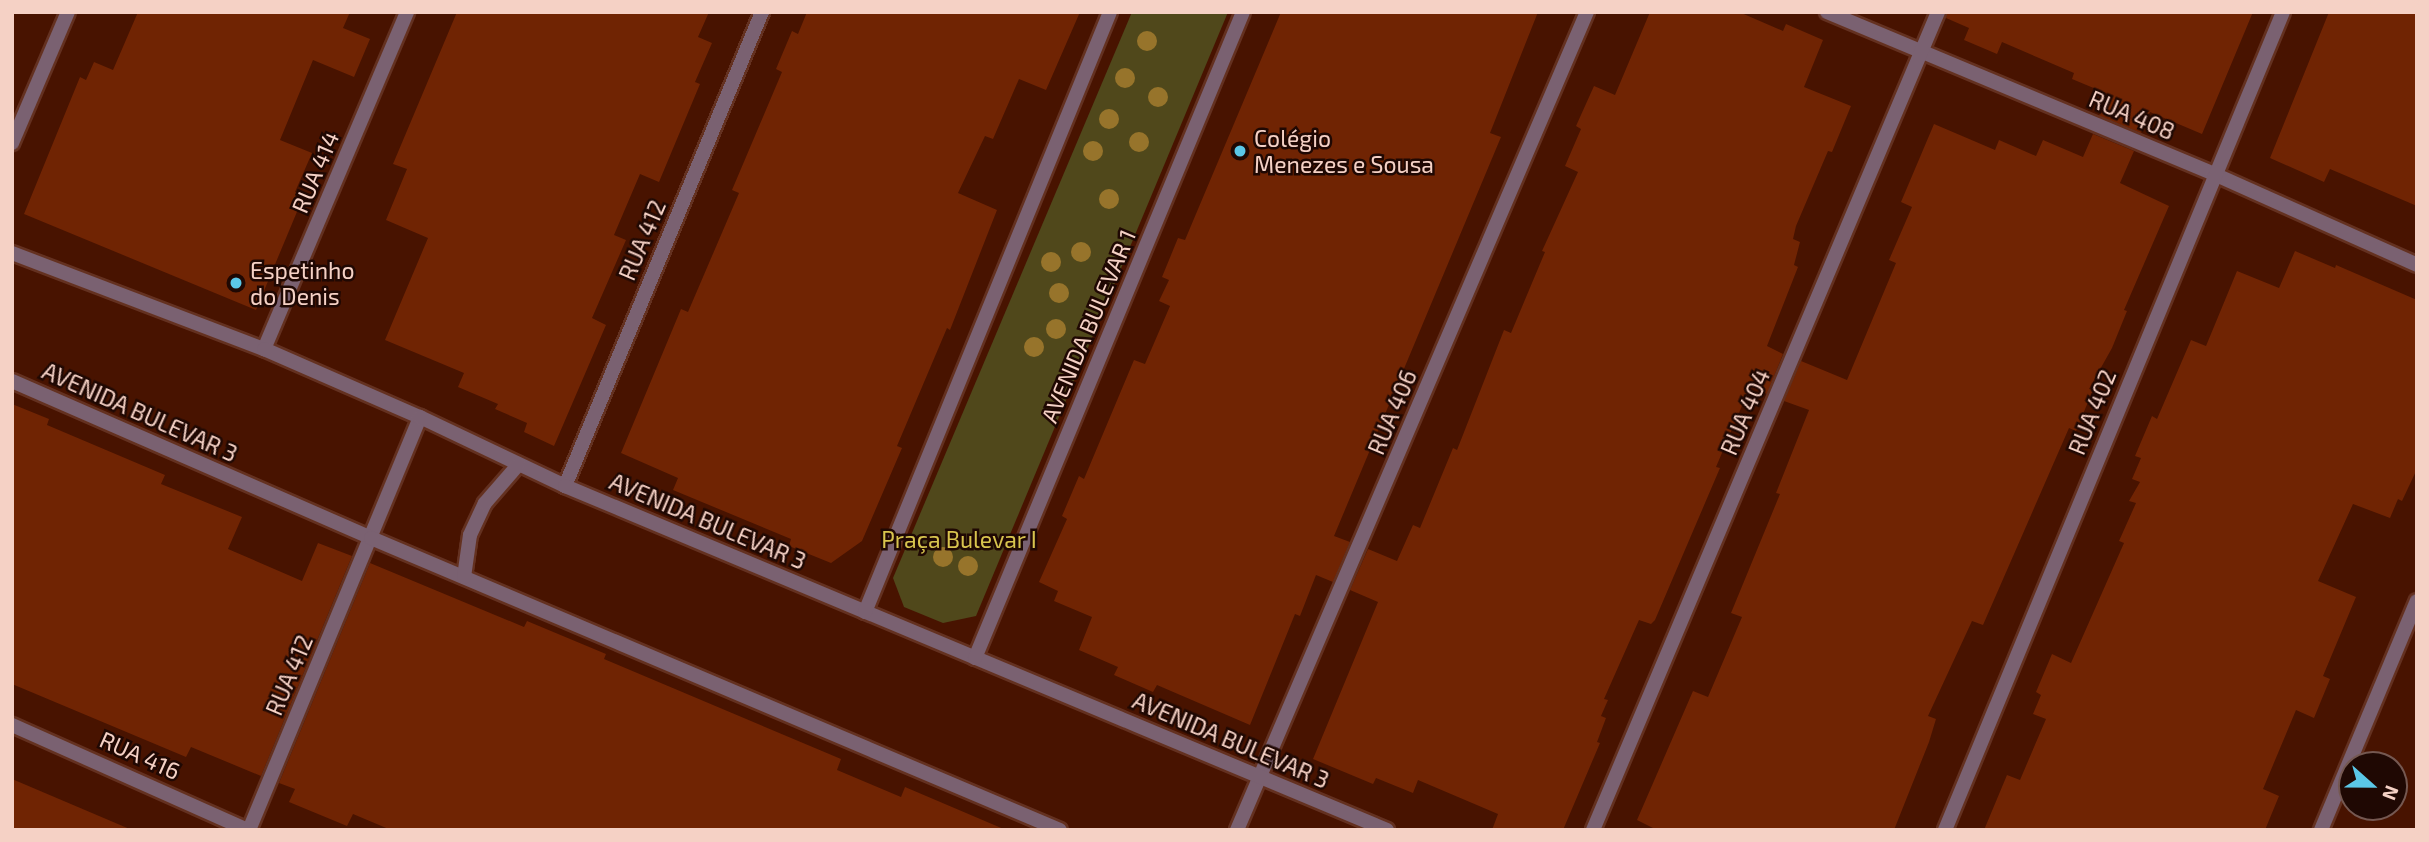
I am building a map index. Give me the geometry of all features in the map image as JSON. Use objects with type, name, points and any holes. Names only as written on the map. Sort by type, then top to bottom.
[{"type":"street","points":[[12,143],[68,12]]},
{"type":"street","name":"RUA 414","points":[[264,349],[407,12]]},
{"type":"street","name":"RUA 412","points":[[565,486],[762,12]]},
{"type":"street","points":[[865,612],[1110,12]]},
{"type":"street","name":"AVENIDA BULEVAR 1","points":[[975,658],[1243,12]]},
{"type":"street","name":"RUA 406","points":[[1237,830],[1587,12]]},
{"type":"street","name":"RUA 408","points":[[1827,12],[2214,174],[2417,265]]},
{"type":"street","name":"RUA 404","points":[[1594,830],[1938,12]]},
{"type":"street","name":"RUA 402","points":[[1945,830],[2283,12]]},
{"type":"street","name":"AVENIDA BULEVAR 3","points":[[12,253],[264,349],[420,417],[565,486],[1387,830]]},
{"type":"street","name":"AVENIDA BULEVAR 3","points":[[12,381],[371,538],[1060,830]]},
{"type":"street","name":"RUA 412","points":[[249,830],[420,417]]},
{"type":"street","points":[[464,577],[470,535],[485,503],[518,465]]},
{"type":"street","points":[[2321,830],[2417,601]]},
{"type":"street","name":"RUA 416","points":[[12,725],[249,830]]},
{"type":"green space","name":"Praça Bulevar I","points":[[1132,12],[1228,12],[976,616],[943,623],[904,607],[893,578]]},
{"type":"building","points":[[138,12],[350,12],[343,28],[370,39],[354,77],[313,60],[280,140],[312,153],[295,192],[304,195],[256,310],[24,214],[80,77],[86,80],[94,62],[113,70]]},
{"type":"building","points":[[457,12],[709,12],[698,37],[712,43],[695,82],[700,84],[659,182],[640,174],[614,235],[626,240],[592,318],[606,325],[554,446],[524,432],[527,423],[495,409],[498,404],[458,387],[464,373],[385,340],[428,238],[386,220],[407,169],[393,164]]},
{"type":"building","points":[[807,12],[1080,12],[1046,90],[1019,79],[993,139],[985,136],[958,193],[997,210],[950,330],[947,328],[897,446],[902,448],[862,541],[831,563],[789,546],[791,539],[673,490],[678,478],[621,453],[681,309],[688,312],[739,193],[732,190],[782,72],[776,69],[792,31],[798,34]]},
{"type":"building","points":[[1281,12],[1538,12],[1490,133],[1501,137],[1334,536],[1350,542],[1333,582],[1316,575],[1300,616],[1295,614],[1250,725],[1157,685],[1153,692],[1114,675],[1118,667],[1079,650],[1092,617],[1054,601],[1058,591],[1039,582],[1067,519],[1062,516],[1079,476],[1084,479],[1134,360],[1145,364],[1170,306],[1159,301],[1169,280],[1162,277],[1178,238],[1185,240]]},
{"type":"building","points":[[1650,12],[1739,12],[1783,31],[1786,24],[1823,40],[1804,87],[1851,106],[1832,152],[1828,151],[1796,226],[1793,239],[1800,242],[1794,265],[1798,267],[1767,346],[1783,354],[1767,394],[1750,387],[1716,467],[1720,468],[1655,620],[1651,624],[1639,620],[1604,699],[1608,700],[1601,716],[1606,718],[1597,742],[1600,743],[1563,830],[1492,830],[1498,814],[1418,780],[1413,793],[1376,778],[1373,784],[1313,759],[1378,602],[1350,590],[1368,549],[1397,561],[1413,525],[1420,528],[1453,448],[1457,450],[1504,330],[1511,333],[1545,252],[1542,251],[1578,172],[1565,166],[1581,129],[1576,126],[1594,86],[1615,95]]},
{"type":"building","points":[[1947,12],[2253,12],[2202,134],[2150,112],[2141,133],[2099,116],[2108,94],[2072,79],[2074,73],[2002,42],[1997,54],[1964,40],[1969,28],[1946,18]]},
{"type":"building","points":[[2329,12],[2417,12],[2417,206],[2330,169],[2324,182],[2270,158]]},
{"type":"building","points":[[1934,124],[1995,150],[1999,140],[2036,156],[2043,140],[2083,157],[2093,134],[2134,151],[2120,183],[2169,206],[2124,310],[2127,311],[2112,348],[2089,389],[2093,390],[2076,431],[2069,428],[1983,625],[1972,621],[1928,716],[1936,719],[1894,830],[1657,830],[1637,820],[1693,691],[1708,697],[1742,617],[1731,613],[1780,494],[1776,493],[1809,410],[1784,401],[1801,361],[1847,380],[1896,263],[1889,260],[1912,207],[1901,202]]},
{"type":"building","points":[[2295,251],[2335,268],[2336,265],[2417,300],[2417,469],[2402,501],[2398,499],[2390,518],[2353,504],[2318,581],[2356,597],[2323,676],[2330,679],[2314,718],[2296,710],[2263,789],[2279,796],[2265,830],[1984,830],[2007,775],[2020,780],[2046,719],[2033,714],[2041,695],[2036,692],[2052,654],[2071,663],[2124,543],[2119,541],[2136,503],[2129,501],[2140,482],[2132,479],[2141,458],[2135,456],[2152,416],[2157,419],[2191,340],[2206,346],[2237,271],[2279,288]]},
{"type":"building","points":[[12,404],[49,419],[47,425],[165,475],[161,484],[242,517],[228,549],[302,581],[318,543],[352,556],[261,776],[191,747],[186,757],[12,684]]},
{"type":"building","points":[[370,563],[524,627],[527,621],[606,654],[604,659],[841,759],[837,770],[901,797],[905,787],[1006,830],[391,830],[353,814],[347,826],[289,802],[295,789],[279,783]]},
{"type":"building","points":[[12,779],[132,830],[12,830]]},
{"type":"place","name":"Colégio Menezes e Sousa","points":[[1240,151]]},
{"type":"place","name":"Espetinho do Denis","points":[[236,283]]}]
